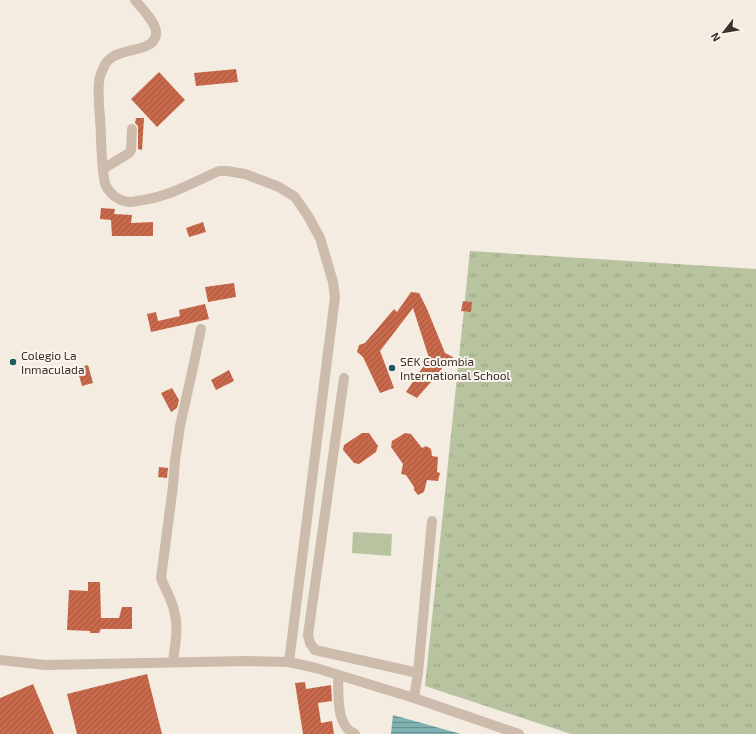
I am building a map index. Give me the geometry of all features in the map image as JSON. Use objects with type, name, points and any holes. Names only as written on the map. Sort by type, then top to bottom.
[{"type":"street","points":[[135,0],[152,22],[156,29],[156,36],[147,46],[116,54],[108,59],[103,67],[98,84],[103,169],[106,185],[113,195],[118,199],[130,202],[149,199],[173,192],[219,171],[245,174],[279,187],[295,197],[308,216],[320,238],[333,282],[334,297],[289,662]]},
{"type":"street","points":[[103,169],[129,153],[131,150],[132,130]]},
{"type":"street","points":[[173,662],[177,629],[176,621],[174,610],[161,578],[180,426],[201,329]]},
{"type":"street","points":[[344,378],[308,635],[310,643],[315,650],[418,673]]},
{"type":"street","points":[[414,698],[418,673],[432,521]]},
{"type":"street","points":[[0,660],[45,665],[247,661],[289,662],[316,668],[414,698],[519,734]]},
{"type":"street","points":[[338,675],[340,713],[343,722],[350,732],[355,734]]},
{"type":"green space","points":[[470,251],[756,269],[756,734],[571,734],[425,686]]},
{"type":"green space","points":[[353,532],[392,534],[391,556],[352,553]]},
{"type":"water","points":[[393,715],[461,734],[391,734]]},
{"type":"building","points":[[236,69],[238,82],[196,86],[194,73]]},
{"type":"building","points":[[159,72],[185,100],[157,127],[131,99]]},
{"type":"building","points":[[136,118],[144,118],[142,150],[138,149],[138,126],[135,123]]},
{"type":"building","points":[[101,208],[115,209],[114,214],[132,215],[131,223],[153,222],[153,236],[112,236],[111,220],[100,219]]},
{"type":"building","points":[[203,222],[206,232],[189,237],[186,228]]},
{"type":"building","points":[[234,283],[236,297],[208,302],[205,287]]},
{"type":"building","points":[[411,292],[419,293],[445,353],[453,357],[452,364],[443,367],[417,398],[406,392],[429,358],[413,308],[380,351],[394,388],[380,393],[363,357],[357,352],[359,345],[365,343],[394,309],[397,312]]},
{"type":"building","points":[[463,301],[472,302],[471,312],[461,311]]},
{"type":"building","points":[[205,304],[209,319],[151,332],[147,314],[156,312],[158,321],[180,316],[179,310]]},
{"type":"building","points":[[88,365],[93,383],[82,386],[77,368]]},
{"type":"building","points":[[229,370],[234,381],[216,390],[211,380]]},
{"type":"building","points":[[172,388],[179,400],[177,408],[171,412],[161,393]]},
{"type":"building","points":[[362,433],[369,433],[378,446],[376,452],[359,464],[354,463],[343,450],[344,445]]},
{"type":"building","points":[[405,433],[411,434],[422,448],[426,446],[431,449],[432,456],[438,457],[437,472],[440,473],[438,481],[427,480],[424,492],[418,495],[406,475],[401,474],[403,464],[391,447],[392,441]]},
{"type":"building","points":[[159,467],[168,468],[167,478],[158,477]]},
{"type":"building","points":[[88,582],[100,582],[101,618],[119,618],[122,607],[132,607],[132,629],[101,629],[99,633],[67,630],[69,590],[88,591]]},
{"type":"building","points":[[147,674],[162,734],[77,734],[67,694]]},
{"type":"building","points":[[305,682],[306,689],[331,685],[332,701],[318,703],[321,723],[332,721],[334,734],[303,734],[295,683]]},
{"type":"building","points":[[33,684],[54,734],[0,734],[0,698]]},
{"type":"place","name":"Colegio La Inmaculada","points":[[13,362]]},
{"type":"place","name":"SEK Colombia International School","points":[[392,368]]}]
